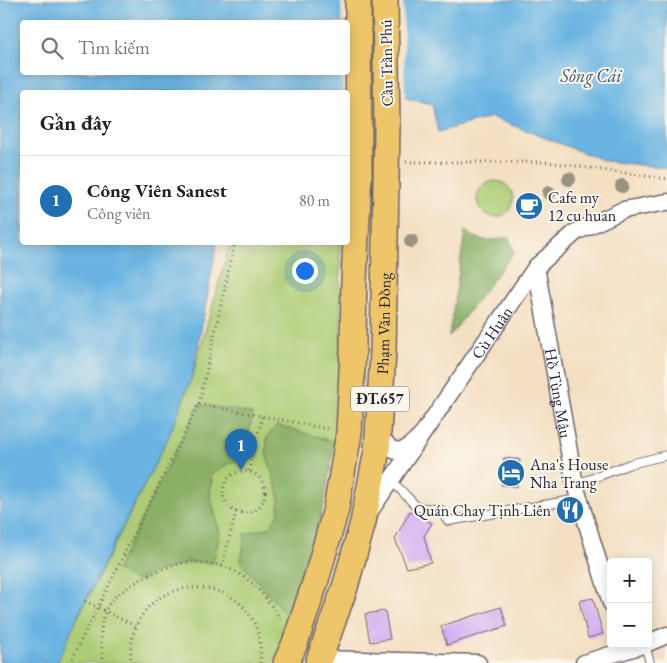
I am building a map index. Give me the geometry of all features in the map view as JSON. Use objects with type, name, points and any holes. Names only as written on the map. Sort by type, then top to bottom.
[{"type":"main road","name":"Cầu Trần Phú","points":[[358,0],[360,128]]},
{"type":"main road","name":"Cầu Trần Phú","points":[[385,0],[387,126]]},
{"type":"main road","name":"Phạm Văn Đồng","points":[[319,661],[345,588],[363,522],[378,450],[383,353],[387,126]]},
{"type":"main road","name":"Phạm Văn Đồng","points":[[290,653],[316,580],[336,509],[349,433],[360,128]]},
{"type":"street","name":"Cù Huân","points":[[363,522],[536,267],[576,232],[623,210],[667,202]]},
{"type":"street","name":"Hồ Tùng Mậu","points":[[536,267],[577,492],[611,603]]},
{"type":"street","points":[[378,434],[389,447],[396,451],[406,449],[419,438]]},
{"type":"street","points":[[652,641],[667,635]]},
{"type":"street","points":[[584,663],[623,648]]},
{"type":"street","points":[[319,661],[478,663]]},
{"type":"lane","points":[[391,480],[417,507],[441,510],[448,521],[577,492],[630,464],[667,455]]},
{"type":"lane","points":[[647,648],[650,663]]},
{"type":"path","points":[[406,162],[547,162],[667,179]]},
{"type":"path","points":[[70,663],[199,404],[234,245]]},
{"type":"path","points":[[199,404],[349,433]]},
{"type":"path","points":[[248,471],[262,416]]},
{"type":"path","points":[[248,471],[260,478],[264,484],[265,498],[262,504],[250,512],[236,512],[225,503],[222,489],[229,476],[235,472],[248,471]]},
{"type":"path","points":[[222,566],[236,512]]},
{"type":"path","points":[[104,663],[100,646],[102,621],[112,601],[136,581],[189,562],[213,563],[234,570],[253,584],[273,606],[290,653]]},
{"type":"path","points":[[131,663],[129,647],[135,626],[147,608],[164,594],[185,587],[207,587],[227,594],[244,608],[256,626],[262,647],[260,663]]},
{"type":"path","points":[[85,601],[135,626]]},
{"type":"green space","points":[[495,181],[502,182],[508,186],[512,192],[512,206],[508,212],[502,216],[495,217],[488,216],[482,212],[478,206],[477,199],[478,192],[482,186],[488,182]]},
{"type":"green space","points":[[465,231],[476,238],[486,240],[509,237],[514,252],[449,337]]},
{"type":"green space","points":[[229,245],[340,245],[341,362],[338,424],[324,504],[287,635],[273,663],[55,663],[168,438],[193,374]]},
{"type":"green space","points":[[199,404],[253,414],[243,459],[228,464],[212,474],[210,495],[220,533],[213,563],[189,562],[136,581],[116,570]]},
{"type":"green space","points":[[277,425],[335,442],[324,504],[291,620],[241,563],[245,534],[270,527],[279,513],[279,494],[266,454],[267,437]]},
{"type":"water","name":"Sông Cái","points":[[0,0],[667,0],[667,168],[605,161],[491,117],[438,132],[432,104],[378,92],[350,92],[350,90],[20,90],[20,245],[217,245],[193,374],[168,438],[82,607],[57,663],[0,663]]},
{"type":"pier","points":[[341,0],[403,0],[405,100],[378,95],[350,102],[350,90],[343,90],[343,75],[350,75],[350,20],[342,20]]},
{"type":"building","name":"Ana's House Nha Trang","points":[[504,458],[520,460],[517,487],[501,485]]},
{"type":"building","points":[[410,511],[432,523],[424,536],[431,563],[407,568],[395,539]]},
{"type":"building","points":[[593,598],[603,634],[588,638],[579,601]]},
{"type":"building","points":[[501,607],[507,626],[447,645],[441,626]]},
{"type":"building","points":[[385,611],[390,639],[370,642],[365,614]]},
{"type":"place","name":"Cafe my 12 cu huan","points":[[529,206]]},
{"type":"place","name":"Công Viên Sanest","points":[[241,470]]},
{"type":"place","name":"Ana's House Nha Trang","points":[[511,473]]},
{"type":"place","name":"Quán Chay Tịnh Liên","points":[[570,510]]}]
